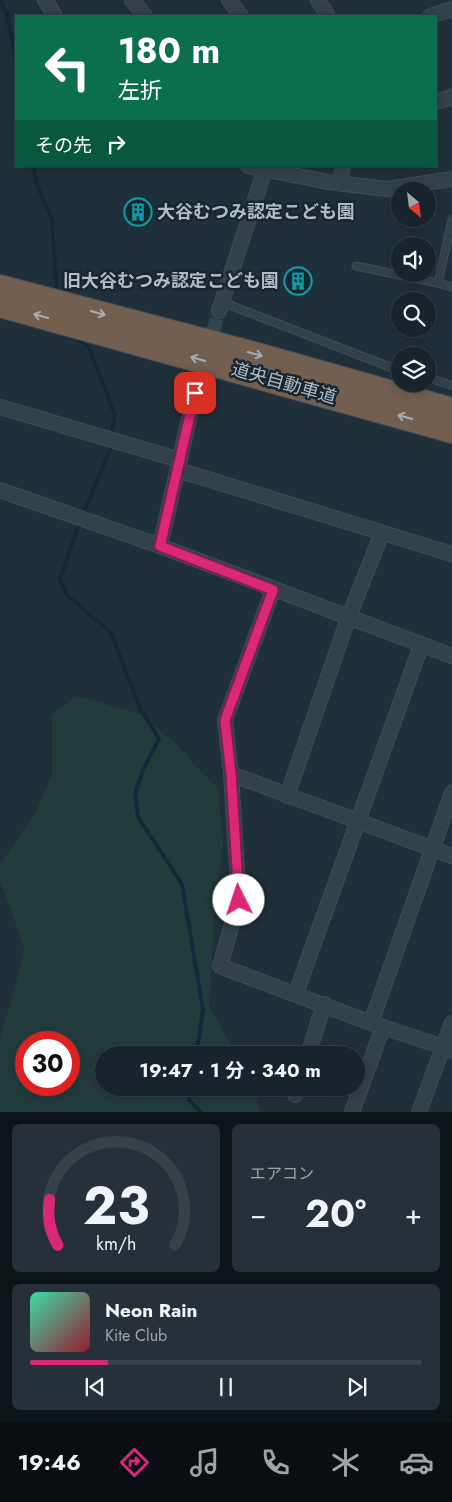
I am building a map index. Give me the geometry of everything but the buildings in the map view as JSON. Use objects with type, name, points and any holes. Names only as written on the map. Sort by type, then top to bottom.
[{"type":"highway","name":"道央自動車道","points":[[0,287],[258,355],[452,410]]},
{"type":"highway","name":"道央自動車道","points":[[0,305],[452,430]]},
{"type":"street","points":[[45,0],[54,15]]},
{"type":"street","points":[[132,0],[144,15]]},
{"type":"street","points":[[229,0],[240,15]]},
{"type":"street","points":[[318,0],[327,15]]},
{"type":"street","points":[[433,15],[452,9]]},
{"type":"street","points":[[437,102],[452,97]]},
{"type":"street","points":[[340,183],[343,167]]},
{"type":"street","points":[[220,306],[266,168],[340,183],[387,188],[452,179]]},
{"type":"street","points":[[160,546],[195,393]]},
{"type":"street","points":[[0,407],[382,533],[452,554]]},
{"type":"street","points":[[0,490],[160,546],[348,619],[452,656]]},
{"type":"street","points":[[287,796],[348,619],[382,533]]},
{"type":"street","points":[[273,590],[225,720],[231,774],[239,900],[220,966],[377,1025],[448,1048]]},
{"type":"street","points":[[296,993],[421,646]]},
{"type":"street","points":[[231,774],[452,856]]},
{"type":"street","points":[[352,1112],[431,849],[452,793]]},
{"type":"street","points":[[311,1046],[324,1004]]},
{"type":"street","points":[[419,1112],[448,1048],[452,1023]]},
{"type":"lane","points":[[438,283],[452,220]]},
{"type":"lane","points":[[356,266],[452,287]]},
{"type":"lane","points":[[220,306],[391,368]]},
{"type":"lane","points":[[436,380],[452,385]]},
{"type":"green space","points":[[76,696],[140,714],[172,740],[218,788],[223,843],[215,906],[209,1007],[232,1046],[95,1046],[95,1096],[257,1096],[260,1112],[0,1112],[0,1039],[25,950],[0,880],[0,864],[34,816],[52,775],[52,715]]},
{"type":"waterway","points":[[0,0],[7,14],[15,57]]},
{"type":"waterway","points":[[34,167],[36,182],[52,220],[57,293]]},
{"type":"waterway","points":[[74,336],[89,348],[115,415],[112,429]]},
{"type":"waterway","points":[[84,512],[110,450]]},
{"type":"waterway","points":[[78,527],[60,579],[67,595],[111,633],[140,708],[159,739],[143,770],[135,794],[138,817],[182,884],[203,1010],[197,1046]]},
{"type":"waterway","points":[[190,1096],[189,1100],[201,1112]]},
{"type":"tunnel","points":[[195,393],[219,311]]},
{"type":"place","name":"大谷むつみ認定こども園","points":[[138,212]]},
{"type":"place","name":"旧大谷むつみ認定こども園","points":[[298,281]]},
{"type":"route","points":[[195,393],[160,546],[273,590],[225,720],[231,774],[239,900]]}]
